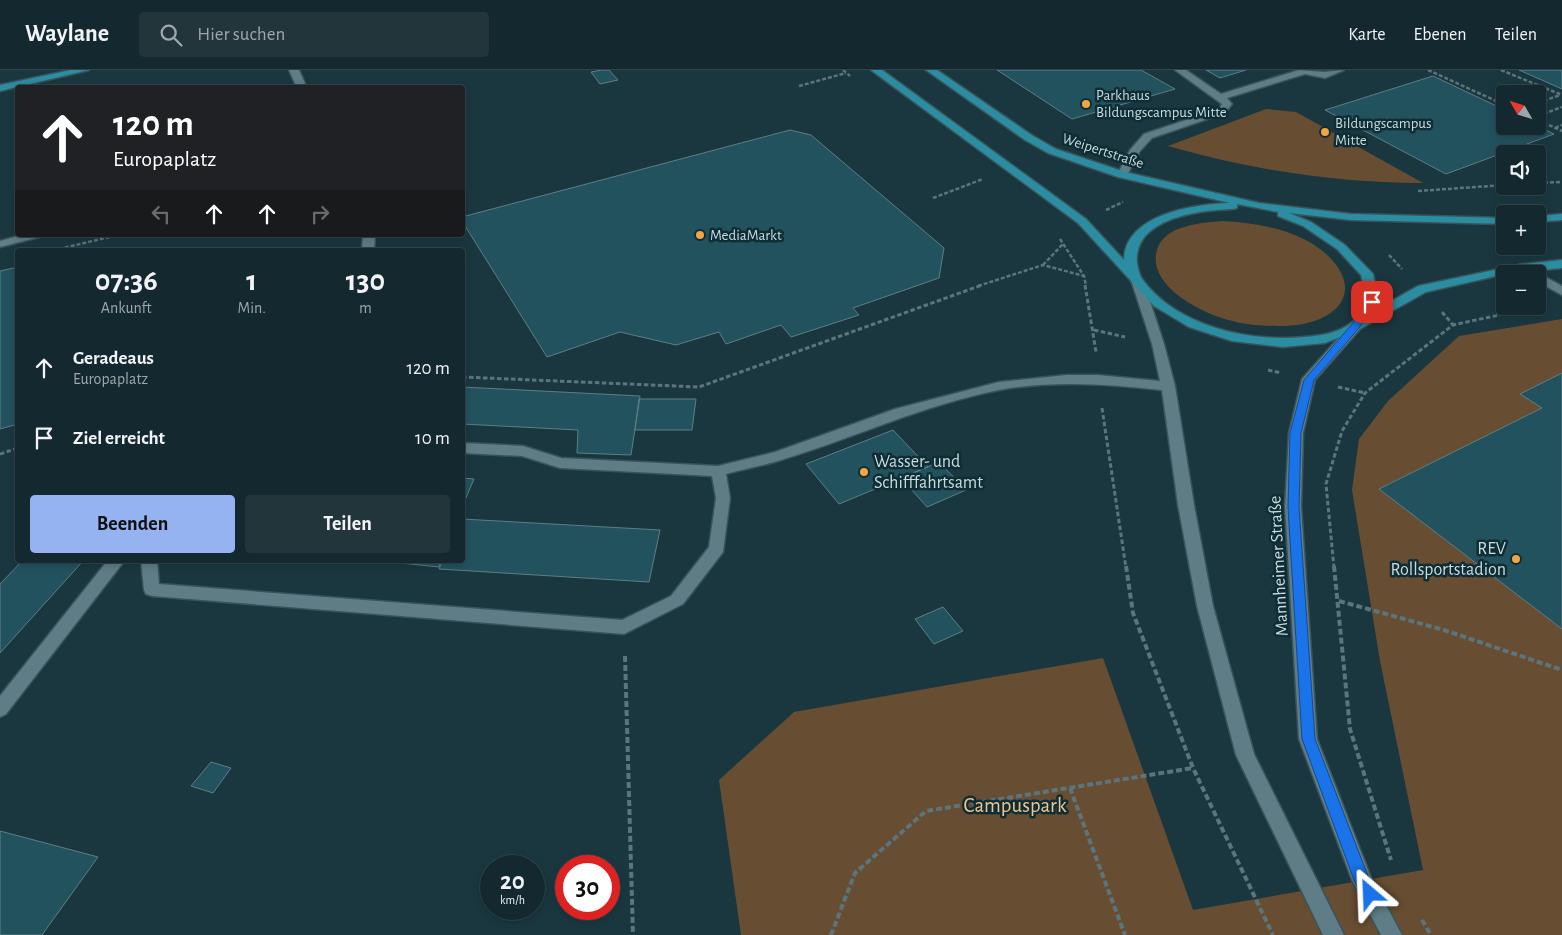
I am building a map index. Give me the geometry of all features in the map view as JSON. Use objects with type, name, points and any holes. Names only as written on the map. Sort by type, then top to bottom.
[{"type":"main road","points":[[0,88],[84,70]]},
{"type":"main road","points":[[876,70],[1082,221],[1158,303],[1193,324],[1237,338],[1283,344],[1325,339],[1356,326],[1372,302],[1367,274],[1341,247],[1307,224],[1259,206]]},
{"type":"main road","name":"Weipertstraße","points":[[931,70],[976,103],[1052,151],[1122,175],[1259,206]]},
{"type":"main road","points":[[1136,280],[1130,257],[1136,238],[1155,222],[1182,213],[1216,206],[1259,206],[1351,217],[1496,221]]},
{"type":"main road","points":[[1546,218],[1562,217]]},
{"type":"main road","name":"Mannheimer Straße","points":[[1546,268],[1560,266]]},
{"type":"main road","name":"Mannheimer Straße","points":[[1356,326],[1422,289],[1496,276]]},
{"type":"street","points":[[294,70],[301,85]]},
{"type":"street","points":[[1122,175],[1135,150],[1148,136],[1222,110],[1227,104],[1220,96],[1180,70]]},
{"type":"street","points":[[1220,96],[1305,70],[1326,75],[1339,70]]},
{"type":"street","points":[[0,244],[28,237]]},
{"type":"street","points":[[1136,280],[1158,344],[1168,386],[1186,505],[1205,606],[1245,755],[1269,801],[1309,889],[1334,935]]},
{"type":"street","points":[[1546,282],[1562,291]]},
{"type":"street","name":"Mannheimer Straße","points":[[1356,326],[1309,380],[1296,433],[1294,507],[1308,739],[1362,880],[1392,935]]},
{"type":"street","points":[[465,448],[523,451],[560,463],[718,471],[778,456],[900,412],[999,386],[1067,379],[1098,379],[1168,386]]},
{"type":"street","points":[[149,563],[152,590],[624,627],[677,600],[717,548],[723,498],[718,471]]},
{"type":"street","points":[[0,709],[115,563]]},
{"type":"path","points":[[842,70],[854,79]]},
{"type":"path","points":[[1428,70],[1496,101]]},
{"type":"path","points":[[1501,70],[1561,95]]},
{"type":"path","points":[[799,86],[846,73]]},
{"type":"path","points":[[1546,100],[1561,95]]},
{"type":"path","points":[[1546,113],[1562,107]]},
{"type":"path","points":[[1546,124],[1562,131]]},
{"type":"path","points":[[1554,128],[1562,125]]},
{"type":"path","points":[[933,198],[986,178],[978,172]]},
{"type":"path","points":[[1546,183],[1562,182]]},
{"type":"path","points":[[1409,192],[1496,187]]},
{"type":"path","points":[[1055,233],[1084,276],[1094,330],[1098,379],[1132,613],[1193,768],[1273,935]]},
{"type":"path","points":[[64,248],[110,237]]},
{"type":"path","points":[[465,377],[699,387],[954,294],[1043,265],[1063,244]]},
{"type":"path","points":[[1043,265],[1084,276]]},
{"type":"path","points":[[1392,866],[1350,728],[1326,484],[1342,431],[1365,393],[1453,325],[1498,315]]},
{"type":"path","points":[[0,454],[15,449]]},
{"type":"path","points":[[1339,601],[1444,630],[1562,670]]},
{"type":"path","points":[[624,627],[632,935]]},
{"type":"path","points":[[831,935],[856,873],[926,811],[1193,768]]},
{"type":"path","points":[[1070,788],[1125,935]]},
{"type":"green space","points":[[1266,109],[1296,112],[1423,183],[1358,181],[1294,174],[1231,162],[1168,146]]},
{"type":"green space","points":[[1222,221],[1282,230],[1310,242],[1333,261],[1341,273],[1345,283],[1345,293],[1341,302],[1326,316],[1315,321],[1297,325],[1272,326],[1254,325],[1222,318],[1201,310],[1182,298],[1166,283],[1157,268],[1156,256],[1161,242],[1175,230],[1194,224]]},
{"type":"green space","name":"Campuspark","points":[[1562,319],[1562,935],[741,935],[719,780],[794,712],[1103,658],[1193,910],[1423,870],[1380,661],[1352,490],[1359,439],[1388,401],[1459,336]]},
{"type":"building","points":[[609,70],[618,80],[600,84],[591,72]]},
{"type":"building","name":"Parkhaus Bildungscampus Mitte","points":[[997,70],[1141,70],[1175,89],[1072,119]]},
{"type":"building","points":[[1206,70],[1246,70],[1220,78]]},
{"type":"building","points":[[1519,70],[1562,70],[1562,89]]},
{"type":"building","points":[[1433,76],[1496,106],[1496,135],[1546,135],[1546,130],[1554,134],[1524,145],[1496,145],[1496,155],[1446,174],[1325,110]]},
{"type":"building","name":"MediaMarkt","points":[[790,130],[811,135],[944,248],[939,278],[853,308],[859,315],[791,337],[781,325],[726,344],[719,332],[676,345],[620,332],[547,357],[465,226],[465,216]]},
{"type":"building","points":[[15,268],[15,425],[0,429],[0,271]]},
{"type":"building","name":"REV Rollsportstadion","points":[[1562,373],[1562,629],[1379,489],[1542,408],[1520,394]]},
{"type":"building","points":[[465,387],[640,396],[631,455],[577,453],[578,430],[465,424]]},
{"type":"building","points":[[639,399],[696,399],[692,430],[635,430]]},
{"type":"building","name":"Wasser- und Schifffahrtsamt","points":[[893,430],[928,467],[839,504],[806,464]]},
{"type":"building","points":[[939,462],[966,490],[927,507],[901,478]]},
{"type":"building","points":[[465,478],[474,479],[465,500]]},
{"type":"building","points":[[465,519],[660,530],[649,582],[439,569],[442,563],[465,563]]},
{"type":"building","points":[[20,563],[81,563],[0,653],[0,584]]},
{"type":"building","points":[[401,563],[440,563],[439,567]]},
{"type":"building","points":[[943,607],[963,631],[934,644],[915,619]]},
{"type":"building","points":[[211,762],[231,768],[213,793],[191,786]]},
{"type":"building","points":[[0,831],[98,857],[42,935],[0,935]]},
{"type":"place","name":"Parkhaus Bildungscampus Mitte","points":[[1086,104]]},
{"type":"place","name":"Bildungscampus Mitte","points":[[1325,132]]},
{"type":"place","name":"MediaMarkt","points":[[700,235]]},
{"type":"place","name":"Wasser- und Schifffahrtsamt","points":[[864,472]]},
{"type":"place","name":"REV Rollsportstadion","points":[[1516,559]]},
{"type":"route","points":[[1370,894],[1362,880],[1308,739],[1294,507],[1296,433],[1309,380],[1356,326],[1372,302]]}]
